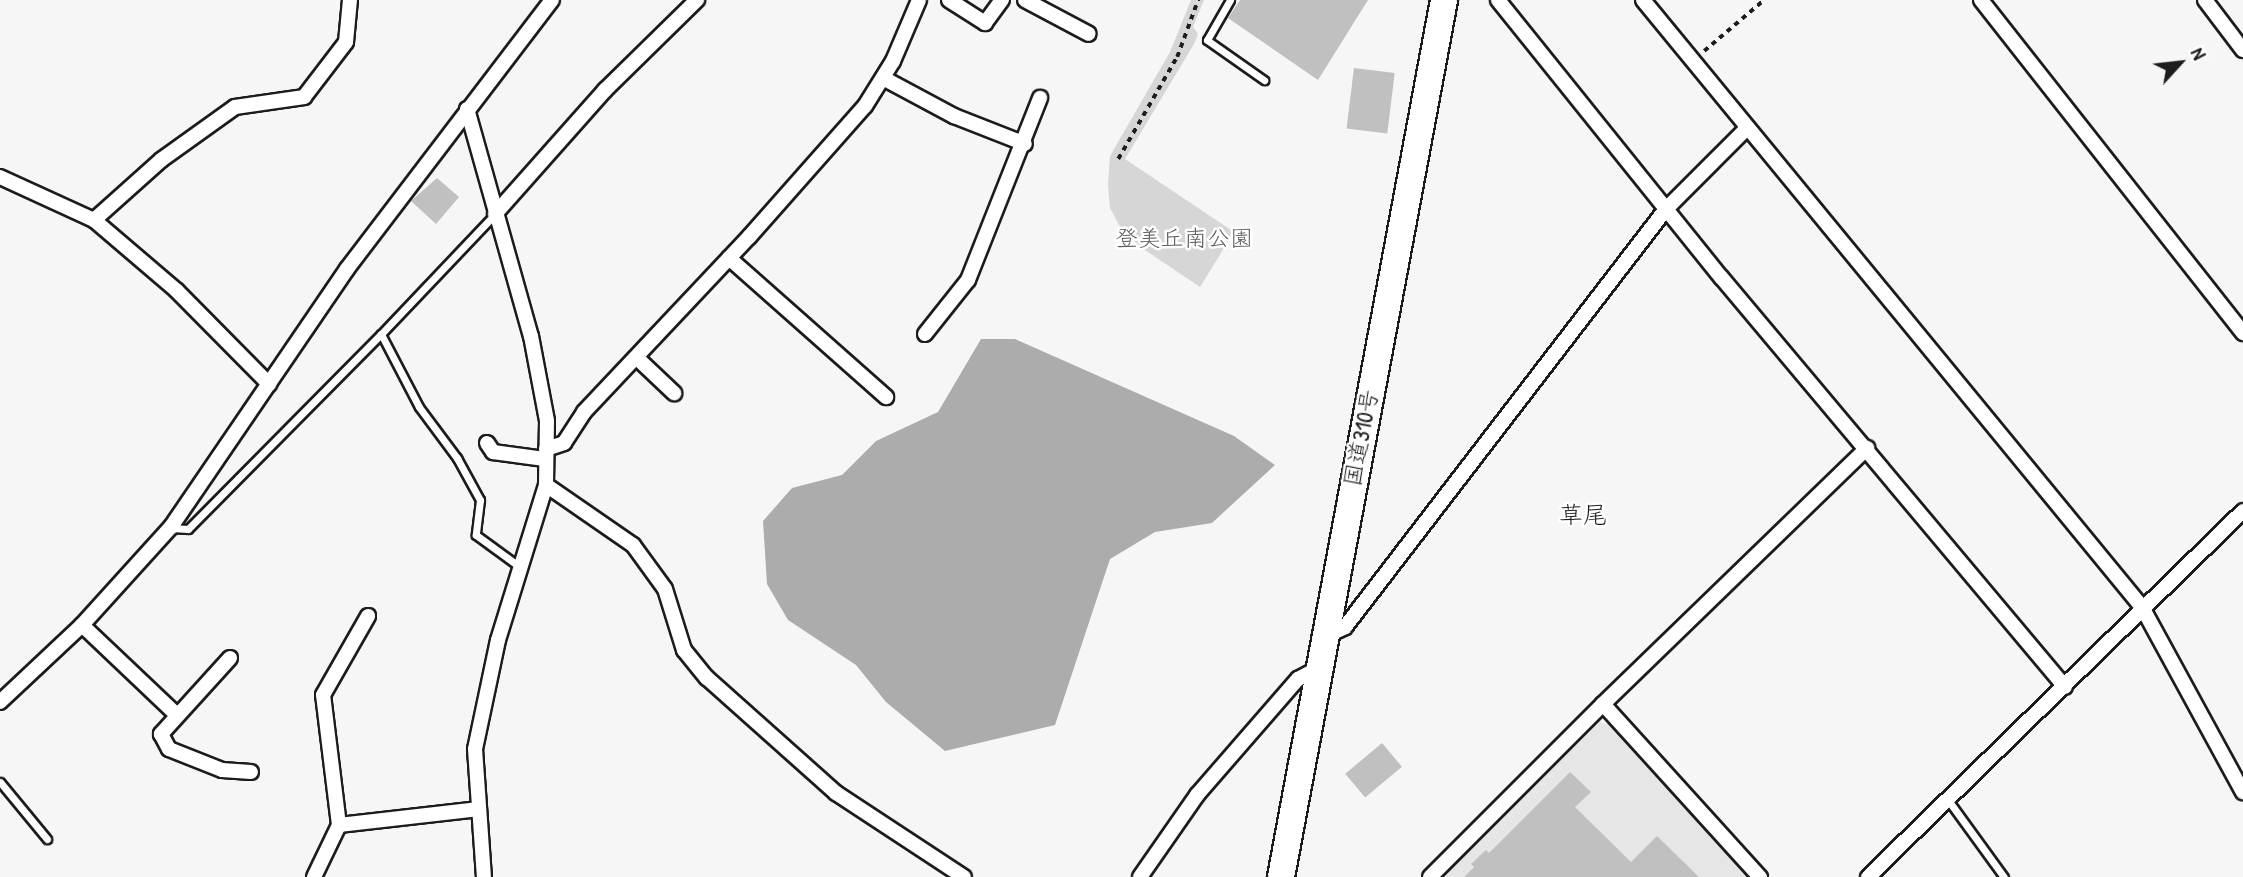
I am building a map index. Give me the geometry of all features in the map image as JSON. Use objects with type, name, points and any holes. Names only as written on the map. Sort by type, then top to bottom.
[{"type":"highway","name":"国道310号","points":[[1281,877],[1444,0]]},
{"type":"street","points":[[94,220],[161,160],[235,107],[304,97],[346,42],[350,0]]},
{"type":"street","points":[[0,702],[82,625],[171,527],[347,269],[551,0]]},
{"type":"street","points":[[495,214],[605,90],[697,0]]},
{"type":"street","points":[[487,443],[493,452],[546,454],[564,443],[584,412],[638,359],[865,106],[883,78],[919,0]]},
{"type":"street","points":[[949,0],[985,23],[1002,0]]},
{"type":"street","points":[[1025,0],[1089,34]]},
{"type":"street","points":[[1498,0],[1666,209],[2065,687]]},
{"type":"street","points":[[1643,0],[1745,130],[2142,607],[2243,792]]},
{"type":"street","points":[[1981,0],[2243,333]]},
{"type":"street","points":[[2205,0],[2243,50]]},
{"type":"street","points":[[883,78],[954,116],[1025,144]]},
{"type":"street","points":[[925,334],[968,280],[1025,144],[1040,98]]},
{"type":"street","points":[[467,109],[531,336],[547,421],[545,485],[498,640],[475,749],[484,877]]},
{"type":"street","points":[[1324,637],[1345,628],[1666,209],[1745,130]]},
{"type":"street","points":[[0,177],[94,220],[177,291],[269,384]]},
{"type":"street","points":[[729,258],[886,397]]},
{"type":"street","points":[[638,359],[674,393]]},
{"type":"street","points":[[1430,877],[1867,448]]},
{"type":"street","points":[[545,485],[633,545],[665,589],[684,650],[707,678],[836,793],[964,877]]},
{"type":"street","points":[[1868,877],[2243,511]]},
{"type":"street","points":[[314,877],[339,825],[323,695],[368,616]]},
{"type":"street","points":[[82,625],[177,715]]},
{"type":"street","points":[[230,658],[161,734],[169,749],[222,770],[251,772]]},
{"type":"street","points":[[1140,877],[1197,795],[1298,679],[1319,668]]},
{"type":"street","points":[[1604,704],[1760,877]]},
{"type":"street","points":[[339,825],[479,809]]},
{"type":"lane","points":[[1230,0],[1207,40],[1264,80]]},
{"type":"lane","points":[[171,527],[188,529],[381,334],[495,214]]},
{"type":"lane","points":[[381,334],[419,407],[457,458],[480,500],[476,536],[520,567]]},
{"type":"lane","points":[[0,782],[47,839]]},
{"type":"lane","points":[[1948,800],[2004,877]]},
{"type":"path","points":[[1118,159],[1177,57],[1198,0]]},
{"type":"path","points":[[1692,62],[1764,0]]},
{"type":"shaded area","points":[[981,339],[1015,339],[1234,436],[1275,465],[1212,523],[1155,532],[1110,559],[1055,725],[945,751],[886,702],[856,665],[788,620],[767,584],[763,521],[792,488],[842,475],[876,441],[938,412]]},
{"type":"shaded area","points":[[1600,722],[1611,725],[1749,877],[1443,877]]},
{"type":"green space","name":"登美丘南公園","points":[[1191,0],[1204,0],[1193,27],[1198,34],[1194,44],[1125,159],[1234,232],[1200,287],[1139,246],[1119,225],[1110,208],[1108,185],[1110,156],[1170,52]]},
{"type":"building","points":[[1240,0],[1368,0],[1318,80],[1228,18]]},
{"type":"building","points":[[1354,68],[1395,73],[1387,134],[1347,129]]},
{"type":"building","points":[[437,178],[459,197],[436,224],[411,201]]},
{"type":"building","points":[[1382,743],[1402,767],[1365,798],[1345,774]]},
{"type":"building","points":[[1570,772],[1591,792],[1575,807],[1631,862],[1657,836],[1699,877],[1464,877],[1474,867],[1471,864],[1486,850],[1489,853]]},
{"type":"district","name":"草尾","points":[[1583,515]]}]
